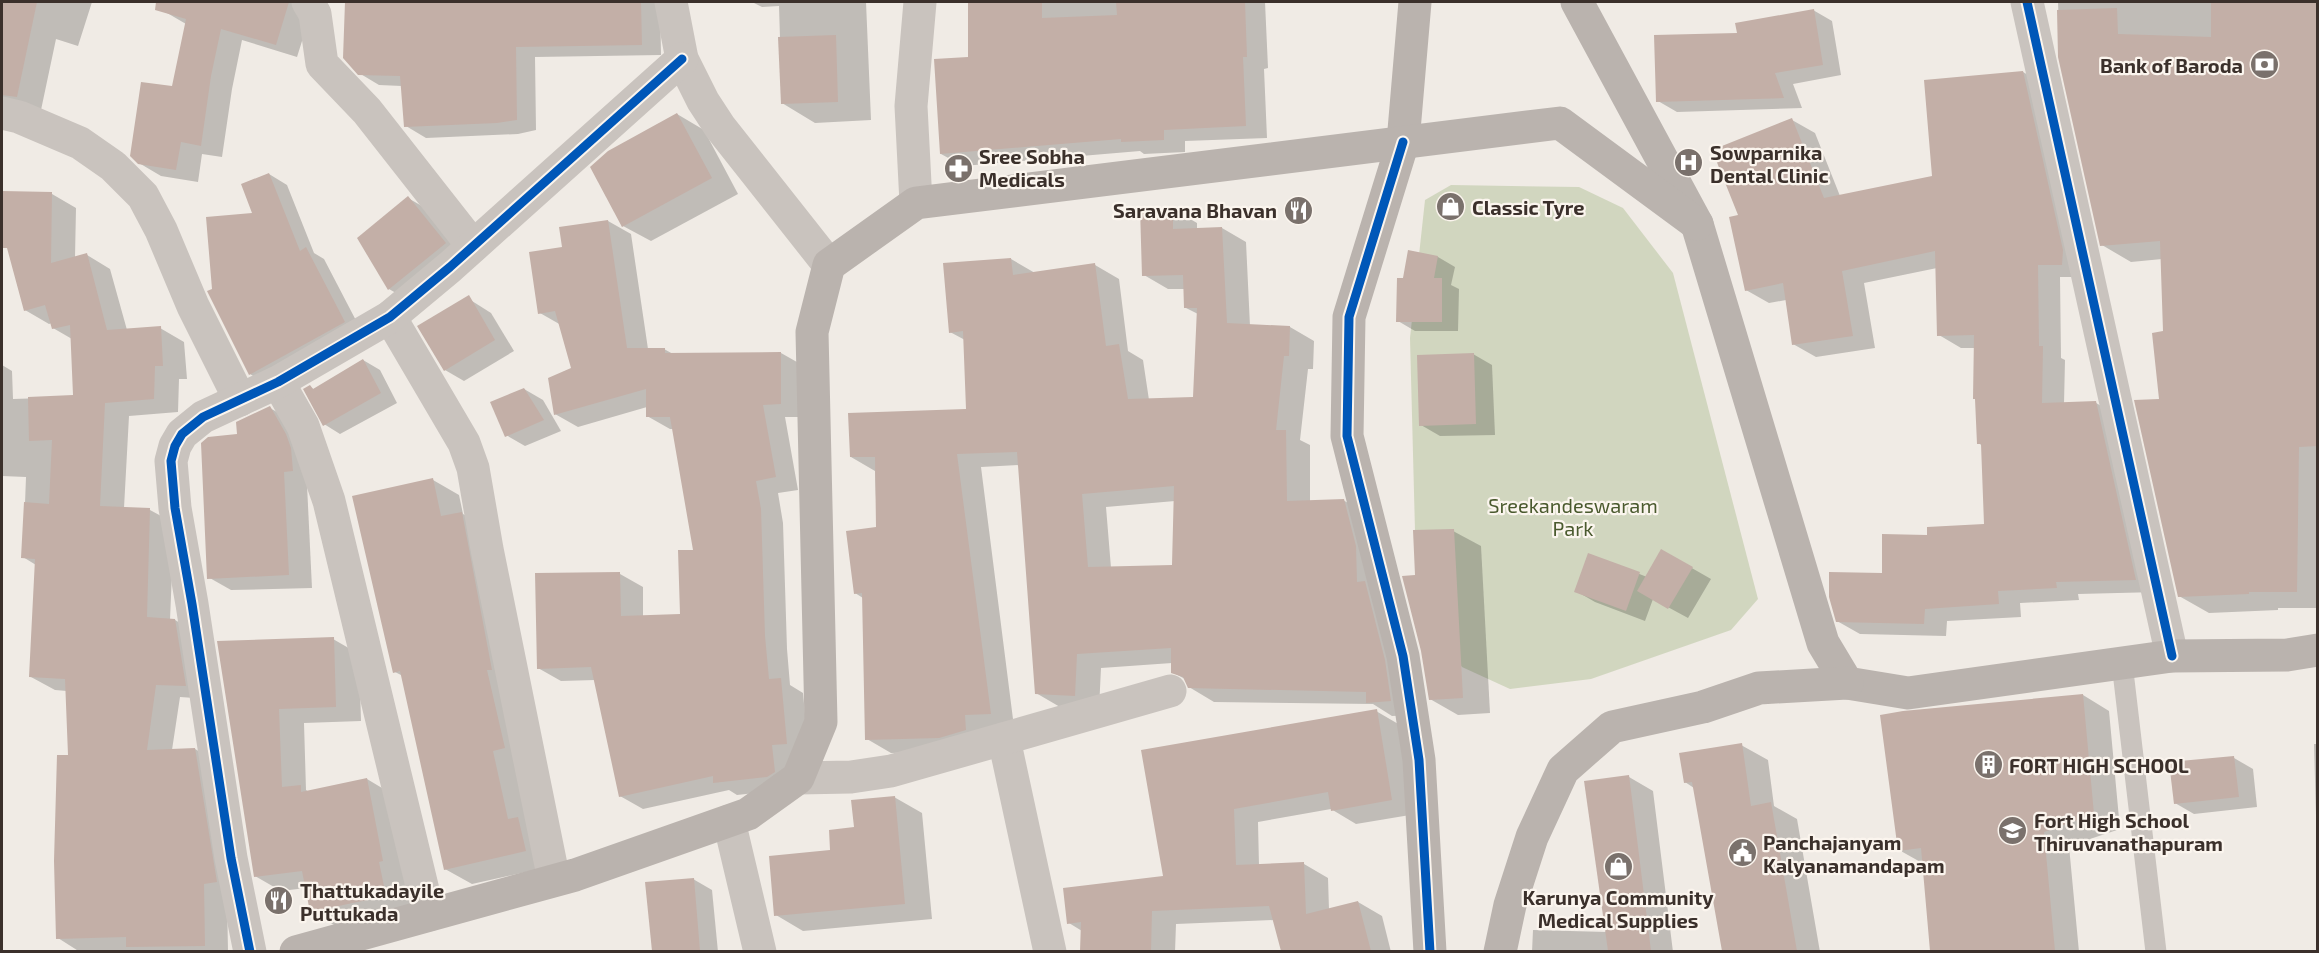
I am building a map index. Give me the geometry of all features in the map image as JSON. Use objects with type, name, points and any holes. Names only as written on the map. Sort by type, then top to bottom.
[{"type":"main road","points":[[1415,2],[1403,142],[1349,317],[1347,436],[1403,656],[1419,760],[1430,951]]},
{"type":"main road","points":[[1577,2],[1697,224],[1823,643],[1847,683]]},
{"type":"main road","points":[[296,951],[575,875],[748,814],[798,778],[821,722],[812,332],[829,265],[916,203],[1560,123],[1697,224]]},
{"type":"main road","points":[[1500,951],[1510,905],[1532,837],[1563,770],[1612,728],[1703,706],[1759,688],[1847,683],[1908,693],[2172,657],[2287,655],[2318,650]]},
{"type":"street","points":[[308,2],[315,14],[322,64],[367,111],[472,246]]},
{"type":"street","points":[[671,2],[682,59],[703,100],[720,127],[829,265]]},
{"type":"street","points":[[916,203],[911,106],[920,2]]},
{"type":"street","points":[[2026,2],[2172,657]]},
{"type":"street","points":[[250,951],[231,858],[171,481],[171,461],[175,446],[182,434],[203,417],[278,382],[390,317],[682,59]]},
{"type":"street","points":[[2,113],[19,117],[80,143],[113,166],[143,196],[161,231],[193,306],[240,400]]},
{"type":"street","points":[[390,317],[464,444],[473,468],[487,549],[554,880]]},
{"type":"street","points":[[278,382],[303,426],[329,501],[429,915]]},
{"type":"street","points":[[798,778],[842,778],[891,771],[1170,691]]},
{"type":"street","points":[[1004,739],[1050,951]]},
{"type":"street","points":[[729,821],[760,951]]},
{"type":"lane","points":[[2122,663],[2156,951]]},
{"type":"green space","name":"Sreekandeswaram Park","points":[[1451,185],[1579,187],[1623,208],[1673,273],[1758,599],[1731,630],[1591,679],[1510,689],[1462,667],[1417,608],[1410,338],[1425,200]]},
{"type":"building","points":[[2,2],[37,2],[17,97],[2,95]]},
{"type":"building","points":[[156,2],[289,2],[276,45],[221,29],[211,76],[201,146],[181,142],[176,170],[138,164],[130,156],[141,82],[172,86],[186,19],[155,10]]},
{"type":"building","points":[[345,2],[641,2],[642,45],[516,47],[517,120],[404,127],[400,76],[358,75],[343,58]]},
{"type":"building","points":[[968,2],[1042,2],[1042,18],[1117,15],[1116,2],[1245,2],[1247,57],[1243,57],[1246,126],[1164,130],[1164,140],[1121,142],[1121,139],[940,154],[934,59],[968,57]]},
{"type":"building","points":[[2211,2],[2318,2],[2318,446],[2299,447],[2297,592],[2249,592],[2249,594],[2178,597],[2134,400],[2159,399],[2152,333],[2163,331],[2160,241],[2100,246],[2058,57],[2057,10],[2117,8],[2118,34],[2211,37]]},
{"type":"building","points":[[1814,9],[1823,65],[1775,73],[1784,98],[1656,102],[1654,35],[1737,33],[1735,23]]},
{"type":"building","points":[[836,35],[838,102],[781,104],[778,37]]},
{"type":"building","points":[[2023,71],[2063,250],[2062,265],[2038,265],[2039,346],[2043,346],[2042,403],[2096,401],[2136,580],[2056,582],[2057,588],[1998,591],[1999,604],[1925,609],[1924,624],[1836,622],[1829,597],[1829,572],[1882,573],[1882,534],[1927,535],[1927,527],[1984,524],[1981,444],[1977,444],[1975,399],[1973,399],[1974,335],[1937,336],[1935,251],[1842,271],[1853,336],[1792,345],[1783,283],[1745,291],[1729,217],[1738,215],[1712,150],[1792,118],[1824,198],[1932,176],[1924,80]]},
{"type":"building","points":[[677,113],[712,178],[622,227],[590,167],[608,151]]},
{"type":"building","points":[[269,173],[300,251],[306,247],[345,322],[249,375],[207,291],[212,289],[206,217],[252,213],[241,184]]},
{"type":"building","points":[[2,191],[52,192],[51,263],[87,253],[107,330],[161,326],[163,366],[155,366],[154,399],[105,403],[100,506],[150,508],[147,617],[175,619],[186,686],[156,685],[147,750],[195,748],[217,882],[204,884],[205,946],[126,947],[126,937],[56,939],[54,861],[57,755],[68,755],[65,679],[29,677],[35,559],[21,558],[24,502],[49,504],[52,440],[29,441],[28,397],[73,395],[70,325],[52,329],[45,305],[24,311],[7,248],[2,248]]},
{"type":"building","points":[[408,196],[446,243],[388,290],[357,238]]},
{"type":"building","points":[[1140,208],[1173,208],[1173,229],[1222,227],[1227,323],[1290,326],[1289,356],[1284,356],[1276,430],[1286,430],[1287,501],[1344,499],[1356,546],[1357,582],[1365,581],[1385,660],[1391,701],[1366,703],[1366,692],[1188,688],[1183,677],[1171,673],[1171,648],[1077,654],[1075,696],[1035,694],[1017,452],[957,454],[991,714],[965,715],[966,730],[939,738],[865,740],[862,593],[854,594],[846,531],[876,527],[875,457],[850,457],[848,413],[966,409],[963,331],[949,333],[943,263],[1011,258],[1013,275],[1095,263],[1106,346],[1119,344],[1128,399],[1193,397],[1197,308],[1184,308],[1183,275],[1142,276]],"holes":[[[1174,486],[1172,565],[1088,567],[1082,494]]]},
{"type":"building","points":[[608,220],[627,348],[665,348],[665,353],[781,352],[781,404],[763,405],[776,477],[756,481],[761,509],[765,636],[769,679],[781,678],[787,744],[772,745],[775,772],[767,777],[713,783],[713,776],[619,797],[591,667],[537,669],[535,573],[620,572],[621,616],[680,614],[678,550],[693,550],[670,417],[646,417],[646,389],[554,415],[548,378],[571,368],[555,311],[538,314],[529,252],[562,247],[559,227]]},
{"type":"building","points":[[1408,250],[1438,256],[1434,278],[1442,278],[1442,322],[1396,322],[1397,278],[1403,278]]},
{"type":"building","points":[[469,295],[495,340],[444,371],[417,326]]},
{"type":"building","points":[[1474,353],[1476,424],[1419,426],[1417,355]]},
{"type":"building","points":[[363,359],[381,393],[323,426],[303,389],[310,385],[313,389]]},
{"type":"building","points":[[524,388],[544,420],[505,437],[490,402]]},
{"type":"building","points":[[270,406],[291,448],[293,471],[284,472],[289,575],[207,579],[201,443],[208,437],[237,434],[236,422]]},
{"type":"building","points":[[433,478],[441,516],[462,512],[492,670],[487,670],[505,748],[493,751],[508,819],[518,817],[526,851],[444,870],[400,671],[393,673],[352,496]]},
{"type":"building","points":[[1454,529],[1463,698],[1429,700],[1421,651],[1402,576],[1415,575],[1413,530]]},
{"type":"building","points":[[1661,549],[1693,567],[1668,609],[1637,591]]},
{"type":"building","points":[[1588,553],[1640,572],[1626,611],[1574,592]]},
{"type":"building","points":[[334,637],[336,707],[279,709],[282,787],[301,785],[301,792],[367,778],[383,861],[379,862],[386,896],[310,912],[302,871],[254,877],[217,641]]},
{"type":"building","name":"Fort High School Thiruvanathapuram","points":[[2083,694],[2094,814],[2044,832],[2055,951],[1930,951],[1921,848],[1898,851],[1880,715]]},
{"type":"building","points":[[1377,709],[1392,800],[1331,811],[1328,792],[1234,809],[1236,865],[1304,862],[1306,914],[1358,901],[1371,951],[1281,951],[1269,906],[1152,911],[1151,951],[1080,951],[1081,922],[1067,924],[1063,888],[1163,876],[1141,750]]},
{"type":"building","name":"Panchajanyam Kalyanamandapam","points":[[1742,743],[1751,806],[1771,802],[1797,951],[1722,951],[1692,782],[1684,783],[1679,753]]},
{"type":"building","points":[[2234,756],[2239,797],[2174,804],[2169,762]]},
{"type":"building","name":"Karunya Community Medical Supplies","points":[[1629,775],[1651,951],[1608,951],[1584,781]]},
{"type":"building","points":[[895,796],[905,904],[774,916],[769,856],[830,850],[829,830],[854,827],[851,800]]},
{"type":"building","points":[[694,878],[700,951],[652,951],[645,882]]},
{"type":"cycle path","points":[[2027,2],[2172,656]]},
{"type":"cycle path","points":[[250,952],[231,858],[175,508],[171,461],[175,446],[182,434],[203,417],[278,382],[390,317],[450,267],[682,59]]},
{"type":"cycle path","points":[[1403,142],[1349,317],[1347,436],[1403,656],[1419,760],[1430,952]]},
{"type":"place","name":"Bank of Baroda","points":[[2264,65]]},
{"type":"place","name":"Sowparnika Dental Clinic","points":[[1689,163]]},
{"type":"place","name":"Sree Sobha Medicals","points":[[958,168]]},
{"type":"place","name":"Classic Tyre","points":[[1451,207]]},
{"type":"place","name":"Saravana Bhavan","points":[[1298,210]]},
{"type":"place","name":"FORT HIGH SCHOOL","points":[[1988,765]]},
{"type":"place","name":"Fort High School Thiruvanathapuram","points":[[2013,831]]},
{"type":"place","name":"Panchajanyam Kalyanamandapam","points":[[1742,853]]},
{"type":"place","name":"Karunya Community Medical Supplies","points":[[1618,866]]},
{"type":"place","name":"Thattukadayile Puttukada","points":[[279,901]]}]
